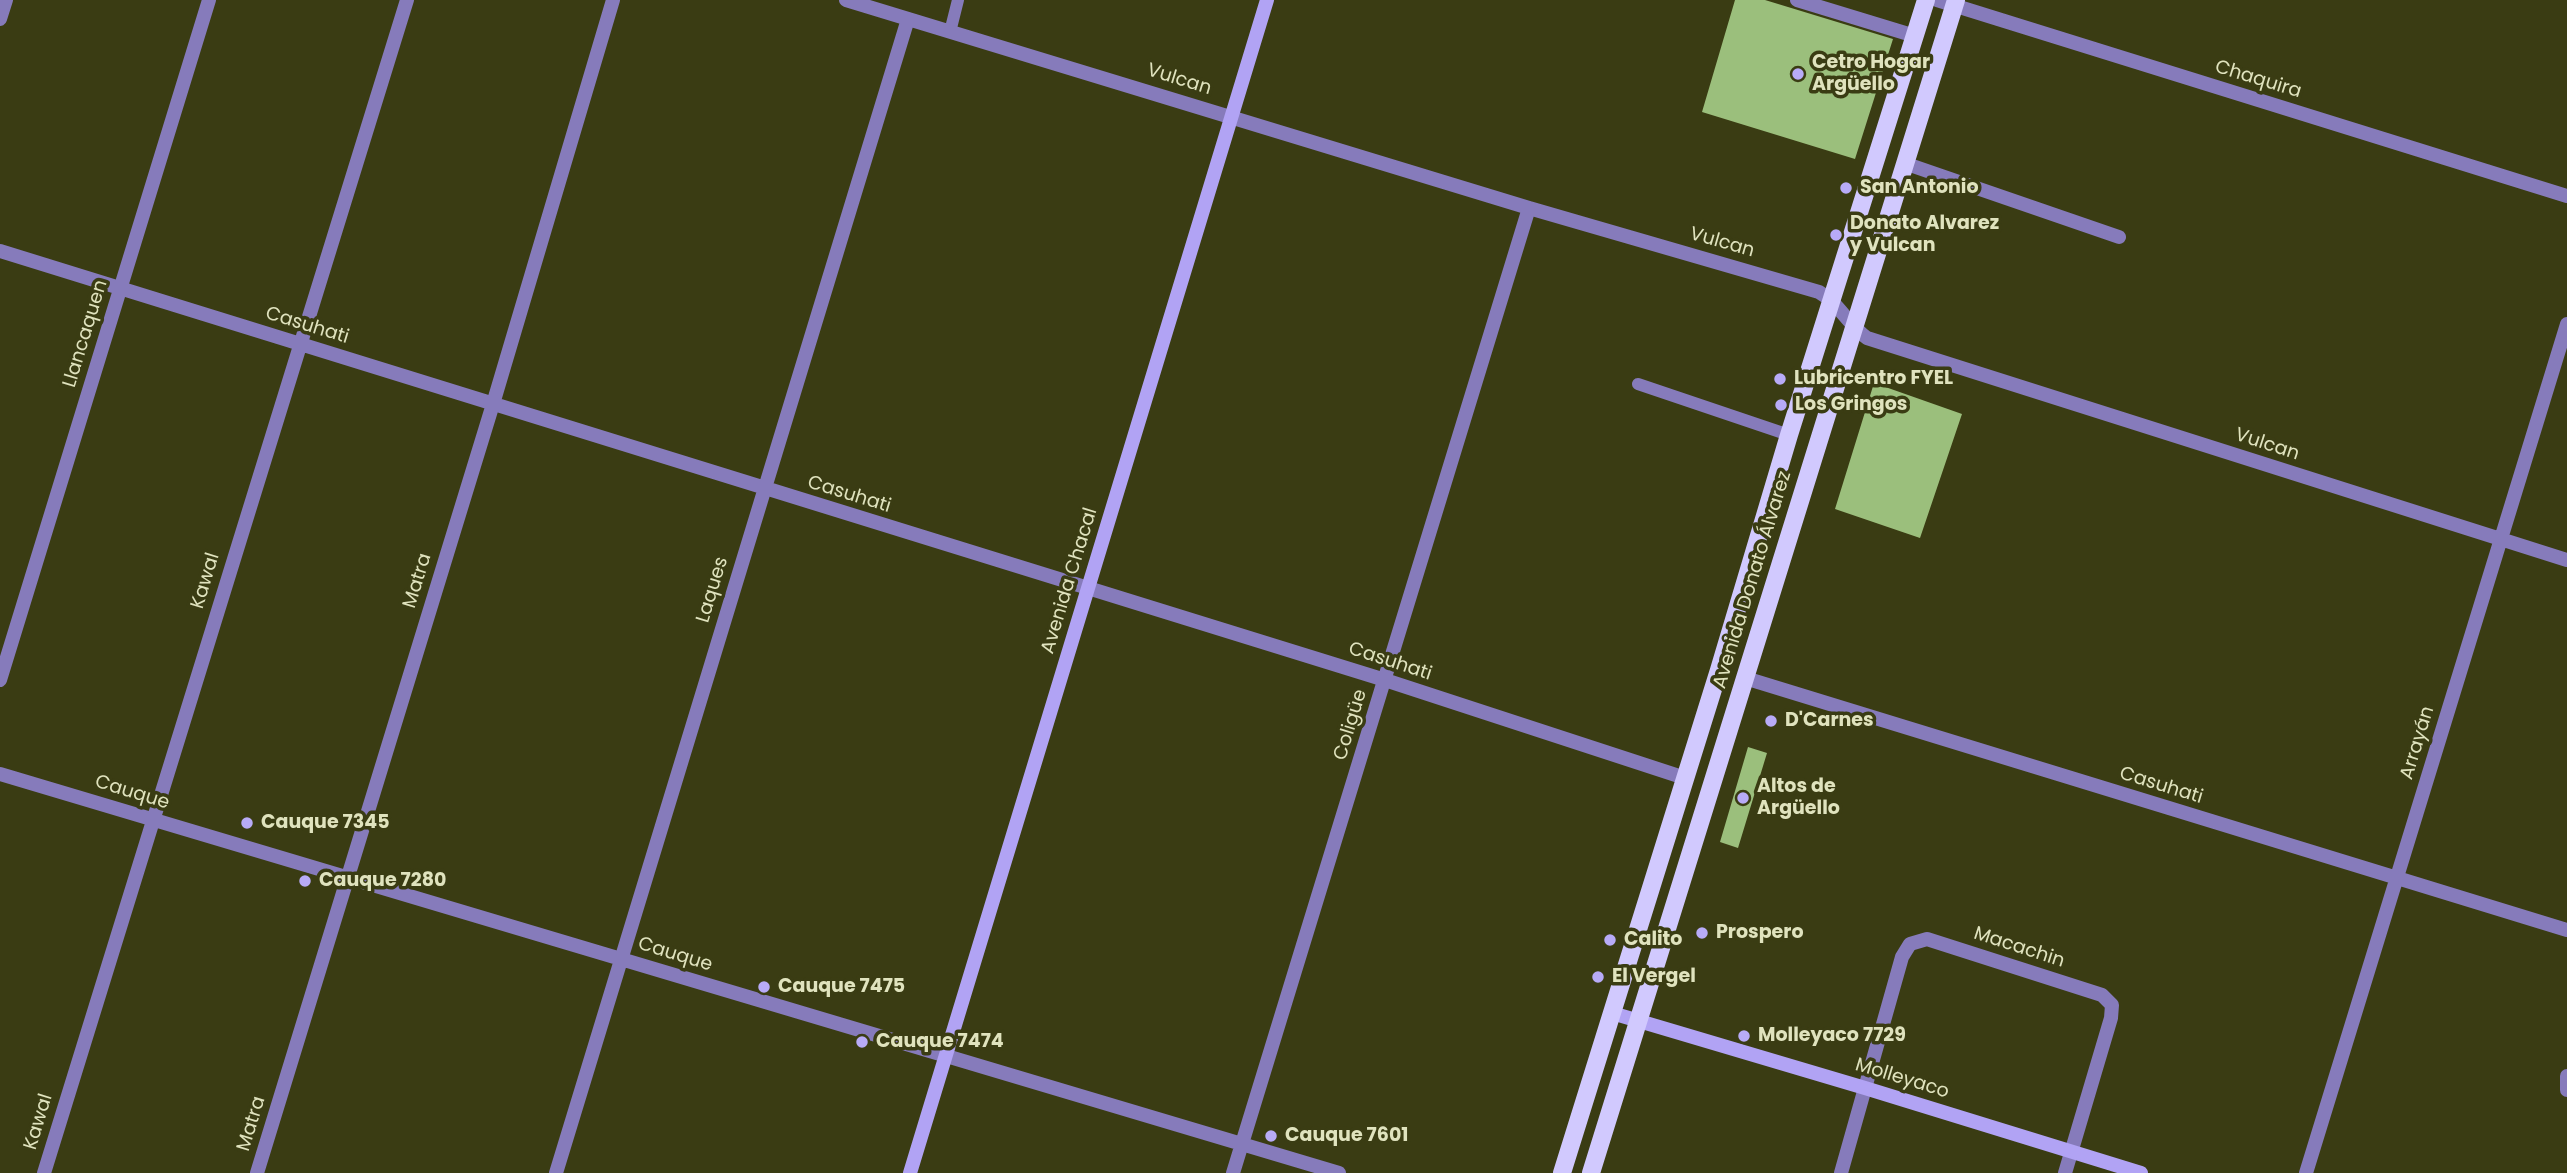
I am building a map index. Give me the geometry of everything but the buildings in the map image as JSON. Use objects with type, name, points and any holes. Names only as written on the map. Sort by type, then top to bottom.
[{"type":"main road","name":"Avenida Chacal","points":[[910,1173],[1267,0]]},
{"type":"main road","name":"Avenida Donato Álvarez","points":[[1562,1173],[1831,298],[1926,0]]},
{"type":"main road","name":"Avenida Donato Álvarez","points":[[1591,1173],[1904,163],[1949,2]]},
{"type":"main road","name":"Molleyaco","points":[[1612,1013],[2141,1173]]},
{"type":"street","points":[[0,19],[6,0]]},
{"type":"street","name":"Llancaquen","points":[[0,680],[209,0]]},
{"type":"street","name":"Kawal","points":[[44,1173],[407,0]]},
{"type":"street","name":"Matra","points":[[257,1173],[493,404],[613,0]]},
{"type":"street","name":"Vulcan","points":[[846,0],[1529,208],[1819,292],[1831,298],[1853,328],[1867,338],[2567,560]]},
{"type":"street","points":[[1797,0],[1915,36]]},
{"type":"street","name":"Chaquira","points":[[1949,2],[2567,197]]},
{"type":"street","name":"Laques","points":[[555,1173],[908,19]]},
{"type":"street","points":[[1904,163],[2119,237]]},
{"type":"street","name":"Coligüe","points":[[1233,1173],[1529,208]]},
{"type":"street","name":"Casuhati","points":[[0,251],[1385,680],[1685,778]]},
{"type":"street","name":"Arrayán","points":[[2306,1173],[2567,324]]},
{"type":"street","name":"Casuhati","points":[[1745,678],[2567,930]]},
{"type":"street","name":"Cauque","points":[[0,774],[1339,1173]]},
{"type":"street","name":"Macachin","points":[[1865,1088],[1902,957],[1910,944],[1927,939],[2102,995],[2112,1005],[2111,1018],[2072,1152]]},
{"type":"street","points":[[2567,1076],[2567,1090]]},
{"type":"street","points":[[1841,1173],[1865,1088]]},
{"type":"street","points":[[2065,1173],[2072,1152]]},
{"type":"lane","points":[[950,32],[958,0]]},
{"type":"lane","points":[[1639,384],[1789,435]]},
{"type":"place","name":"Cetro Hogar Argüello","points":[[1798,74]]},
{"type":"place","name":"San Antonio","points":[[1846,188]]},
{"type":"place","name":"Donato Alvarez y Vulcan","points":[[1836,235]]},
{"type":"place","name":"Lubricentro FYEL","points":[[1780,379]]},
{"type":"place","name":"Los Gringos","points":[[1781,405]]},
{"type":"place","name":"D'Carnes","points":[[1771,721]]},
{"type":"place","name":"Altos de Argüello","points":[[1743,798]]},
{"type":"place","name":"Cauque 7345","points":[[247,823]]},
{"type":"place","name":"Cauque 7280","points":[[305,881]]},
{"type":"place","name":"Prospero","points":[[1702,933]]},
{"type":"place","name":"Calito","points":[[1610,940]]},
{"type":"place","name":"El Vergel","points":[[1598,977]]},
{"type":"place","name":"Cauque 7475","points":[[764,987]]},
{"type":"place","name":"Molleyaco 7729","points":[[1744,1036]]},
{"type":"place","name":"Cauque 7474","points":[[862,1042]]},
{"type":"place","name":"Cauque 7601","points":[[1271,1136]]}]
